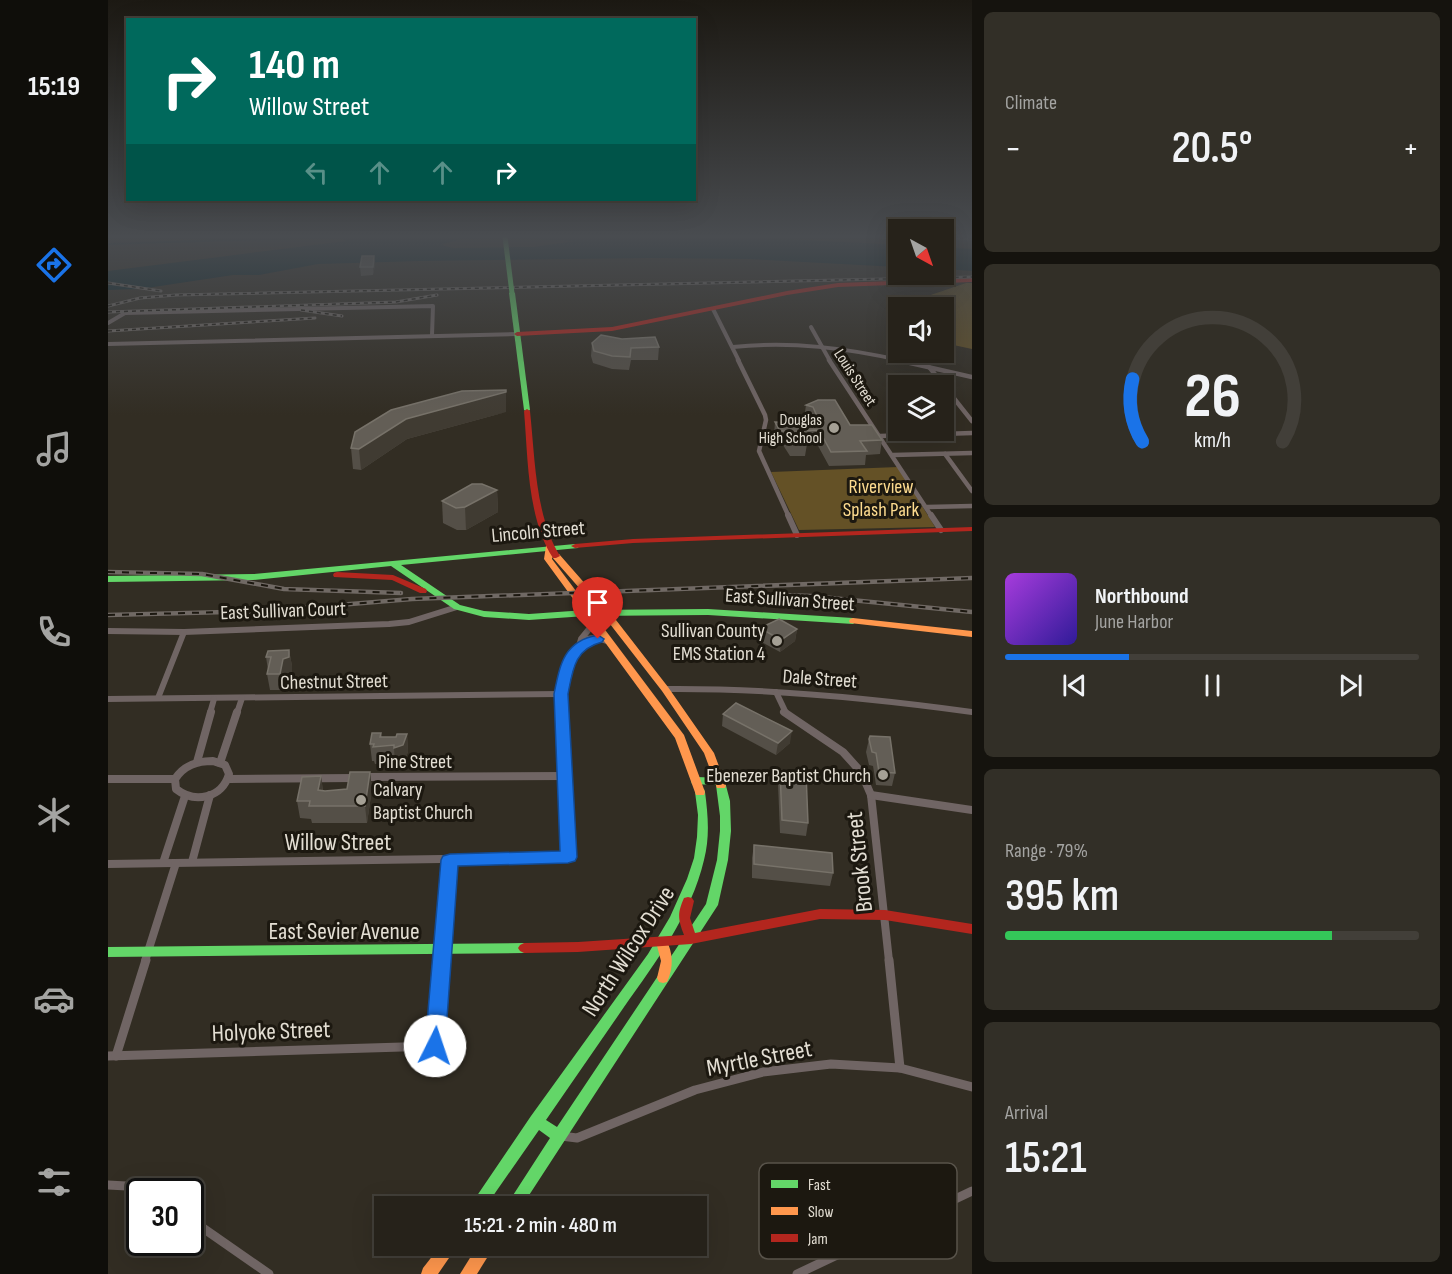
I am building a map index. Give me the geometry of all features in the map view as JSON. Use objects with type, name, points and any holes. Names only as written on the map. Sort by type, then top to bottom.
[{"type":"main road","name":"North Wilcox Drive","points":[[484,1196],[662,942],[691,890],[702,855],[702,803],[689,756],[680,737],[548,559],[549,548],[539,505],[512,296]]},
{"type":"main road","points":[[517,334],[623,327],[772,296]]},
{"type":"main road","points":[[519,350],[533,337],[554,333]]},
{"type":"main road","name":"Lincoln Street","points":[[108,579],[226,578],[633,541],[972,529]]},
{"type":"main road","points":[[520,1196],[712,905],[721,871],[728,825],[720,781],[709,753],[665,689],[606,613],[549,548]]},
{"type":"main road","points":[[392,563],[457,607]]},
{"type":"main road","points":[[281,574],[351,574],[393,578],[414,586],[442,602],[484,614],[508,617],[606,613]]},
{"type":"main road","name":"East Sullivan Street","points":[[606,613],[708,612],[765,615],[868,622],[972,634]]},
{"type":"main road","points":[[645,690],[665,689]]},
{"type":"main road","points":[[696,781],[720,781]]},
{"type":"main road","points":[[691,890],[684,918],[691,939]]},
{"type":"main road","name":"East Sevier Avenue","points":[[108,952],[442,950],[662,942],[691,939],[819,914],[885,915],[972,929]]},
{"type":"main road","points":[[662,942],[667,962],[662,983]]},
{"type":"main road","points":[[536,1121],[560,1136]]},
{"type":"main road","points":[[429,1274],[442,1256]]},
{"type":"main road","points":[[468,1274],[480,1256]]},
{"type":"street","points":[[108,323],[124,313],[433,306],[432,335]]},
{"type":"street","points":[[713,309],[765,415],[766,420],[759,451],[797,534]]},
{"type":"street","name":"Louis Street","points":[[811,327],[942,530]]},
{"type":"street","points":[[108,344],[517,334]]},
{"type":"street","points":[[733,347],[776,343],[821,345],[972,377]]},
{"type":"street","points":[[930,367],[972,421]]},
{"type":"street","points":[[880,436],[972,433]]},
{"type":"street","points":[[945,453],[972,491]]},
{"type":"street","points":[[893,455],[972,453]]},
{"type":"street","points":[[927,507],[972,506]]},
{"type":"street","name":"East Sullivan Court","points":[[108,631],[184,632],[389,624],[409,622],[457,607]]},
{"type":"street","points":[[566,776],[561,694],[566,669],[581,639],[594,623]]},
{"type":"street","points":[[158,698],[184,632]]},
{"type":"street","points":[[579,646],[592,638],[607,641]]},
{"type":"street","name":"Dale Street","points":[[665,689],[777,692],[885,699],[972,712]]},
{"type":"street","name":"Brook Street","points":[[777,692],[784,711],[843,752],[861,772],[872,795],[900,1068]]},
{"type":"street","name":"Chestnut Street","points":[[108,699],[561,694]]},
{"type":"street","points":[[220,762],[242,698]]},
{"type":"street","points":[[197,762],[214,699]]},
{"type":"street","points":[[197,762],[220,762],[228,769],[229,779],[219,790],[201,797],[185,796],[176,789],[175,779],[183,768],[197,762]]},
{"type":"street","name":"Pine Street","points":[[229,779],[566,776]]},
{"type":"street","name":"Willow Street","points":[[108,864],[568,857],[566,776]]},
{"type":"street","points":[[108,779],[175,779]]},
{"type":"street","points":[[192,862],[210,795]]},
{"type":"street","points":[[872,795],[972,810]]},
{"type":"street","points":[[163,863],[185,796]]},
{"type":"street","points":[[442,950],[450,860]]},
{"type":"street","points":[[112,1056],[149,951],[176,863]]},
{"type":"street","name":"Holyoke Street","points":[[112,1056],[435,1046],[442,950]]},
{"type":"street","name":"Myrtle Street","points":[[560,1136],[577,1138],[695,1090],[763,1072],[831,1064],[900,1068],[972,1087]]},
{"type":"street","points":[[108,1185],[126,1186]]},
{"type":"street","points":[[957,1198],[972,1191]]},
{"type":"street","points":[[204,1229],[269,1274]]},
{"type":"street","points":[[797,1274],[829,1259]]},
{"type":"green space","points":[[972,296],[972,349],[954,345],[954,297],[925,297]]},
{"type":"green space","name":"Riverview Splash Park","points":[[898,467],[935,527],[799,530],[771,472]]},
{"type":"building","points":[[601,335],[622,339],[655,337],[659,347],[631,348],[630,357],[612,356],[594,351],[592,343]]},
{"type":"building","points":[[506,390],[506,392],[406,419],[359,449],[351,448],[355,432],[391,410],[462,391]]},
{"type":"building","points":[[818,400],[835,400],[850,425],[872,425],[882,440],[860,441],[867,451],[831,452],[819,430],[802,431],[807,442],[792,442],[785,431],[780,431],[775,422],[820,423],[813,407],[806,405]]},
{"type":"building","points":[[472,484],[482,484],[497,490],[465,507],[456,508],[442,501]]},
{"type":"building","points":[[779,619],[797,629],[781,640],[760,628]]},
{"type":"building","points":[[289,650],[289,657],[283,659],[280,674],[267,674],[271,657],[266,657],[268,651]]},
{"type":"building","points":[[736,703],[792,731],[778,743],[723,714]]},
{"type":"building","points":[[372,733],[381,733],[380,737],[407,734],[403,745],[394,748],[394,745],[373,747],[374,744],[370,744]]},
{"type":"building","points":[[870,736],[890,737],[895,773],[879,772],[876,753],[872,752]]},
{"type":"building","points":[[780,770],[806,773],[808,823],[782,820]]},
{"type":"building","points":[[350,772],[370,772],[365,806],[309,806],[310,801],[297,801],[302,777],[321,776],[318,790],[347,789]]},
{"type":"building","points":[[754,845],[832,853],[833,873],[754,864]]},
{"type":"railway","points":[[108,306],[140,298],[159,296]]},
{"type":"railway","points":[[108,312],[396,302],[428,296]]},
{"type":"railway","points":[[301,310],[342,316]]},
{"type":"railway","points":[[108,331],[315,318]]},
{"type":"railway","points":[[108,572],[202,574],[284,589],[401,593]]},
{"type":"railway","points":[[108,615],[265,611],[412,599],[972,578]]},
{"type":"railway","points":[[751,594],[811,596],[972,612]]},
{"type":"traffic: fast","points":[[512,296],[527,410]]},
{"type":"traffic: fast","points":[[108,579],[253,577],[575,546]]},
{"type":"traffic: fast","points":[[392,563],[457,607],[484,614],[529,617],[586,613],[708,612],[853,621]]},
{"type":"traffic: fast","points":[[696,781],[720,781]]},
{"type":"traffic: fast","points":[[520,1196],[712,905],[725,845],[726,816],[721,785]]},
{"type":"traffic: fast","points":[[484,1196],[652,958],[675,919],[693,879],[699,858],[703,837],[700,792]]},
{"type":"traffic: fast","points":[[108,952],[524,948]]},
{"type":"traffic: fast","points":[[536,1121],[560,1136]]},
{"type":"traffic: slow","points":[[549,548],[548,559],[680,737],[700,792]]},
{"type":"traffic: slow","points":[[556,556],[606,613],[665,689],[709,753],[721,785]]},
{"type":"traffic: slow","points":[[853,621],[972,634]]},
{"type":"traffic: slow","points":[[662,942],[667,961],[663,978]]},
{"type":"traffic: slow","points":[[429,1274],[442,1256]]},
{"type":"traffic: slow","points":[[468,1274],[480,1256]]},
{"type":"traffic: jam","points":[[517,334],[612,329],[770,296]]},
{"type":"traffic: jam","points":[[527,411],[539,509],[549,545],[556,556]]},
{"type":"traffic: jam","points":[[575,546],[633,541],[972,529]]},
{"type":"traffic: jam","points":[[337,575],[393,578],[423,591]]},
{"type":"traffic: jam","points":[[688,901],[684,918],[691,939]]},
{"type":"traffic: jam","points":[[524,948],[578,947],[691,939],[820,914],[885,915],[972,929]]},
{"type":"place","name":"Douglas High School","points":[[834,428]]},
{"type":"place","name":"Sullivan County EMS Station 4","points":[[777,641]]},
{"type":"place","name":"Ebenezer Baptist Church","points":[[883,775]]},
{"type":"place","name":"Calvary Baptist Church","points":[[361,800]]},
{"type":"route","points":[[435,1046],[450,860],[568,857],[561,694],[566,669],[573,653],[588,639],[598,639]]}]
